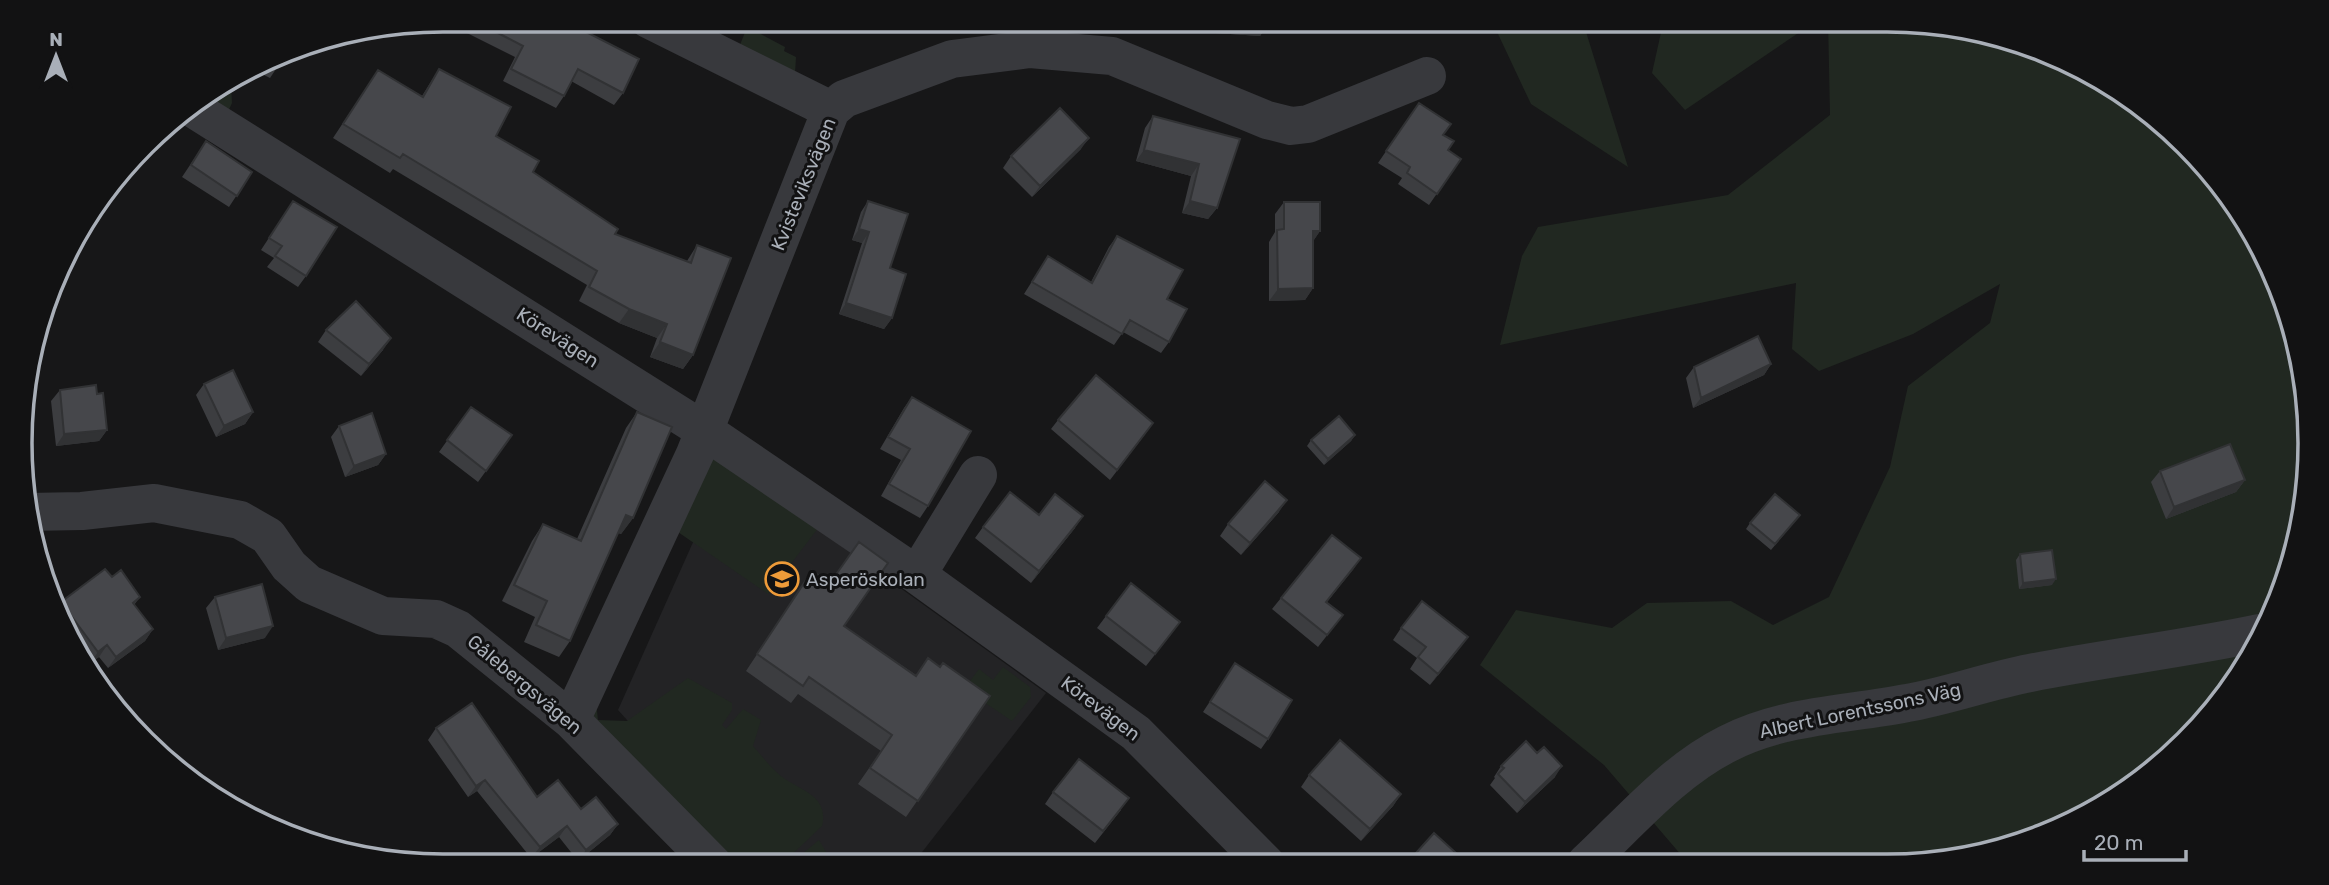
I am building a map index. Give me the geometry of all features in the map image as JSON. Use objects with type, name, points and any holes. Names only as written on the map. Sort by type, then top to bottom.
[{"type":"street","points":[[674,32],[831,110]]},
{"type":"street","name":"Kvisteviksvägen","points":[[571,720],[705,431],[831,110],[844,99],[952,59],[1030,49],[1112,56],[1254,115],[1291,126],[1326,118],[1427,76]]},
{"type":"street","name":"Körevägen","points":[[198,112],[705,431],[917,575],[1136,733],[1255,854]]},
{"type":"street","points":[[917,575],[978,475]]},
{"type":"street","name":"Gålebergsvägen","points":[[37,512],[82,511],[154,503],[240,520],[268,536],[289,566],[309,584],[383,616],[436,619],[457,629],[571,720],[703,854]]},
{"type":"street","name":"Albert Lorentssons Väg","points":[[1596,854],[1662,791],[1703,757],[1752,732],[1794,720],[1914,702],[2030,673],[2169,652],[2249,635]]},
{"type":"shaded area","points":[[745,32],[757,32],[785,47],[784,51],[796,57],[795,74],[737,52]]},
{"type":"shaded area","points":[[1497,32],[1586,32],[1628,167],[1531,104]]},
{"type":"shaded area","points":[[1661,32],[1800,32],[1685,110],[1652,73]]},
{"type":"shaded area","points":[[1828,32],[1913,32],[1967,39],[2019,53],[2044,63],[2115,101],[2157,133],[2196,172],[2228,214],[2255,261],[2276,310],[2290,362],[2297,416],[2297,469],[2290,523],[2276,575],[2266,600],[2242,648],[2213,693],[2157,752],[2137,769],[2092,798],[2019,832],[1940,850],[1886,854],[1680,854],[1604,765],[1480,665],[1516,610],[1612,628],[1647,603],[1731,601],[1773,625],[1829,597],[1890,467],[1908,386],[1990,323],[2000,284],[1913,334],[1819,371],[1792,349],[1796,283],[1500,345],[1522,256],[1538,227],[1728,195],[1830,115]]},
{"type":"shaded area","points":[[231,90],[232,103],[226,116],[209,105]]},
{"type":"shaded area","points":[[713,451],[822,523],[768,594],[675,530]]},
{"type":"shaded area","name":"Asperöskolan","points":[[728,464],[1046,693],[921,854],[748,854],[618,710]]},
{"type":"shaded area","points":[[1003,667],[1030,687],[1031,697],[1012,721],[969,692],[967,685],[979,669],[993,680]]},
{"type":"shaded area","points":[[688,678],[732,703],[732,710],[722,725],[726,729],[743,709],[761,720],[753,746],[776,772],[813,796],[822,808],[822,826],[793,854],[715,854],[593,726],[595,693],[598,720],[627,721]]},
{"type":"shaded area","points":[[819,840],[826,854],[802,854]]},
{"type":"building","points":[[496,32],[586,32],[639,59],[623,93],[578,69],[564,96],[511,69],[523,46]]},
{"type":"building","points":[[439,69],[511,107],[496,136],[539,161],[533,172],[618,229],[615,234],[691,263],[697,245],[731,258],[693,355],[660,342],[667,324],[629,309],[589,287],[597,271],[403,154],[400,158],[343,124],[378,70],[423,97]]},
{"type":"building","points":[[1419,103],[1451,124],[1443,135],[1454,141],[1448,150],[1461,159],[1437,194],[1407,173],[1410,167],[1386,151]]},
{"type":"building","points":[[1060,108],[1089,138],[1040,186],[1011,156]]},
{"type":"building","points":[[1153,116],[1240,139],[1217,208],[1190,201],[1199,164],[1144,150]]},
{"type":"building","points":[[206,141],[252,172],[237,196],[191,165]]},
{"type":"building","points":[[293,201],[337,227],[306,276],[275,256],[282,246],[269,238]]},
{"type":"building","points":[[868,201],[908,214],[890,268],[906,274],[892,318],[846,303],[869,232],[859,229]]},
{"type":"building","points":[[1284,202],[1320,202],[1320,231],[1313,231],[1313,288],[1278,289],[1277,230],[1284,229]]},
{"type":"building","points":[[1117,236],[1183,270],[1167,299],[1187,309],[1169,342],[1130,320],[1122,334],[1032,282],[1048,256],[1092,283]]},
{"type":"building","points":[[356,301],[391,338],[369,364],[326,330]]},
{"type":"building","points":[[1758,336],[1771,364],[1701,398],[1694,367]]},
{"type":"building","points":[[233,370],[253,412],[224,426],[204,384]]},
{"type":"building","points":[[1096,375],[1153,423],[1117,470],[1058,420]]},
{"type":"building","points":[[96,385],[97,394],[103,393],[107,430],[64,434],[60,390]]},
{"type":"building","points":[[912,397],[971,431],[928,506],[889,484],[910,449],[888,437]]},
{"type":"building","points":[[471,407],[512,435],[486,471],[447,440]]},
{"type":"building","points":[[637,412],[672,427],[633,518],[626,515],[570,641],[536,625],[547,601],[514,585],[543,524],[581,541]]},
{"type":"building","points":[[372,413],[386,454],[354,466],[339,426]]},
{"type":"building","points":[[1339,416],[1355,435],[1328,459],[1311,440]]},
{"type":"building","points":[[2230,444],[2245,480],[2174,507],[2160,471]]},
{"type":"building","points":[[1265,481],[1287,500],[1250,543],[1228,524]]},
{"type":"building","points":[[1010,492],[1039,515],[1055,494],[1083,516],[1039,571],[983,527]]},
{"type":"building","points":[[1775,494],[1800,515],[1775,544],[1750,523]]},
{"type":"building","points":[[1332,535],[1361,558],[1326,602],[1343,615],[1327,635],[1281,598]]},
{"type":"building","points":[[859,542],[888,563],[844,626],[916,676],[928,658],[940,667],[943,663],[990,696],[918,801],[870,768],[892,735],[809,677],[803,686],[757,654],[812,571],[830,583]]},
{"type":"building","points":[[2052,550],[2056,579],[2023,583],[2020,554]]},
{"type":"building","points":[[105,569],[112,577],[121,570],[140,597],[133,603],[153,629],[116,657],[107,645],[98,652],[69,612],[63,600]]},
{"type":"building","points":[[1131,583],[1180,622],[1155,654],[1106,616]]},
{"type":"building","points":[[262,584],[273,626],[226,638],[215,597]]},
{"type":"building","points":[[1422,601],[1468,637],[1438,674],[1418,657],[1426,647],[1401,628]]},
{"type":"building","points":[[1235,663],[1292,700],[1268,739],[1210,702]]},
{"type":"building","points":[[472,703],[537,797],[558,780],[581,809],[596,797],[618,824],[586,850],[567,826],[540,847],[485,780],[476,786],[436,728]]},
{"type":"building","points":[[1340,740],[1401,794],[1370,829],[1309,775]]},
{"type":"building","points":[[1526,741],[1537,753],[1544,747],[1562,766],[1525,802],[1498,774],[1504,768],[1501,766]]},
{"type":"building","points":[[1079,759],[1129,798],[1103,831],[1053,792]]},
{"type":"building","points":[[1434,833],[1457,854],[1415,854]]},
{"type":"place","name":"Asperöskolan","points":[[782,579]]}]
